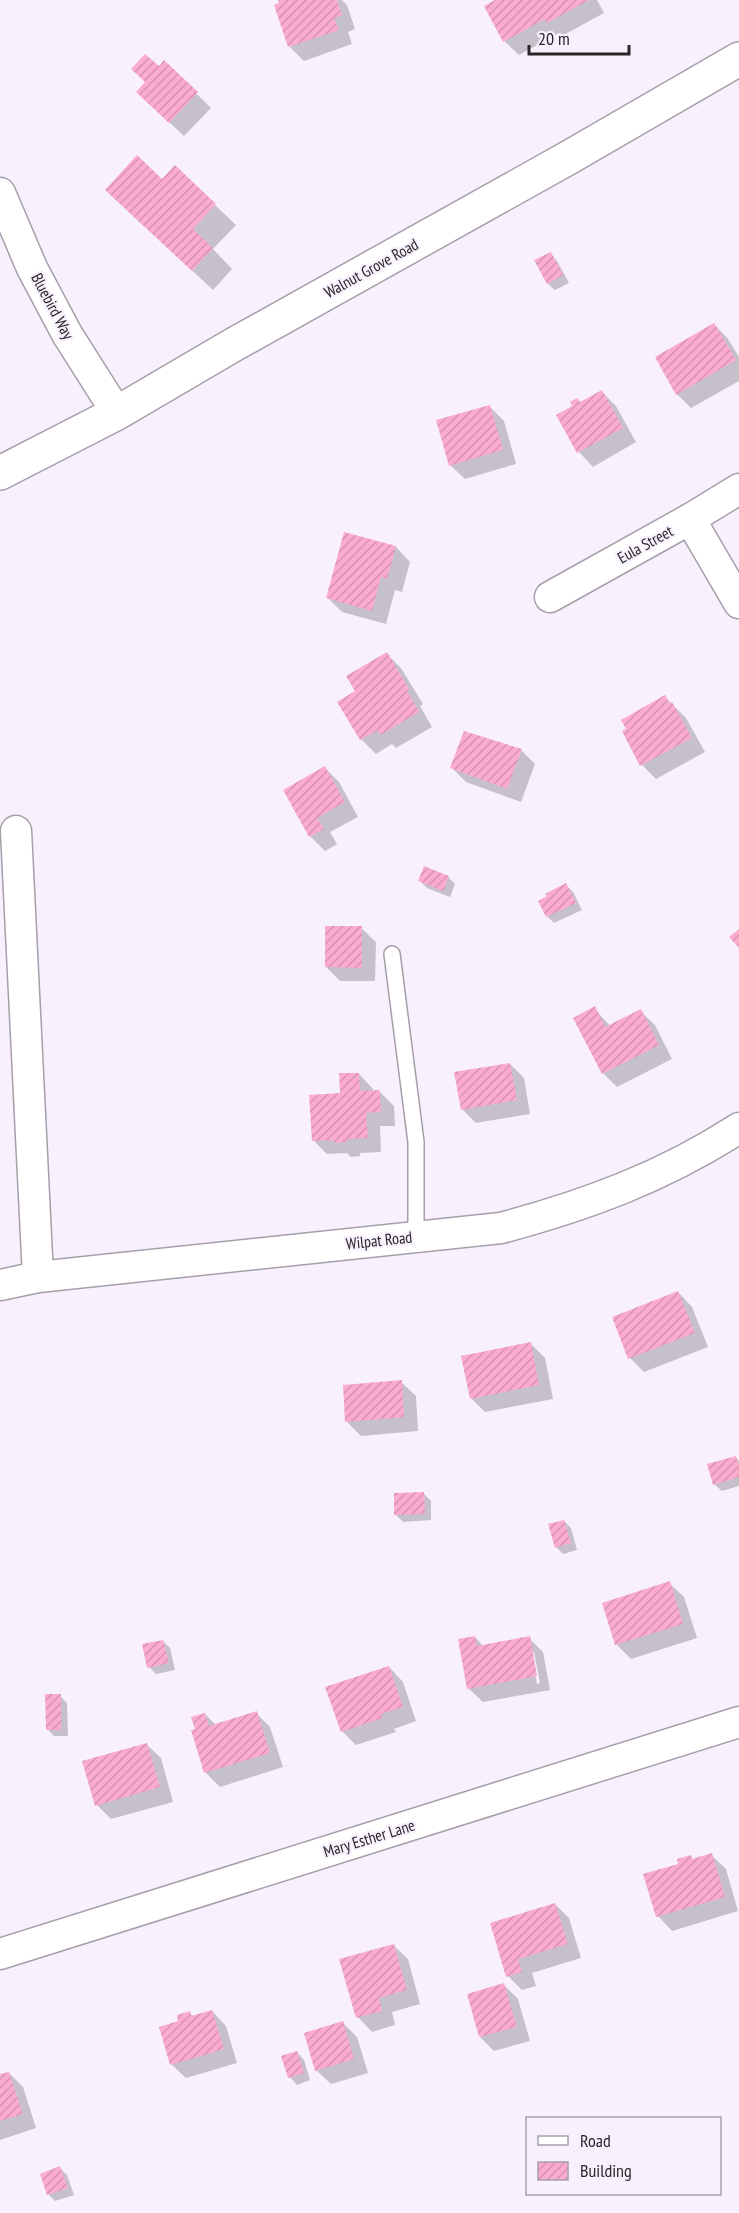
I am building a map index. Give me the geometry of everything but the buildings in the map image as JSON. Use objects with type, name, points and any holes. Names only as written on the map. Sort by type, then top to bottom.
[{"type":"main road","name":"Walnut Grove Road","points":[[0,473],[117,413],[739,59]]},
{"type":"street","name":"Bluebird Way","points":[[0,193],[32,268],[67,334],[117,413]]},
{"type":"street","name":"Eula Street","points":[[550,597],[739,489]]},
{"type":"street","points":[[690,519],[739,603]]},
{"type":"street","points":[[16,831],[38,1277]]},
{"type":"street","name":"Wilpat Road","points":[[0,1285],[38,1277],[501,1228],[560,1212],[631,1186],[701,1153],[739,1128]]},
{"type":"street","name":"Mary Esther Lane","points":[[0,1954],[739,1722]]},
{"type":"lane","points":[[392,954],[416,1142],[416,1236]]}]
